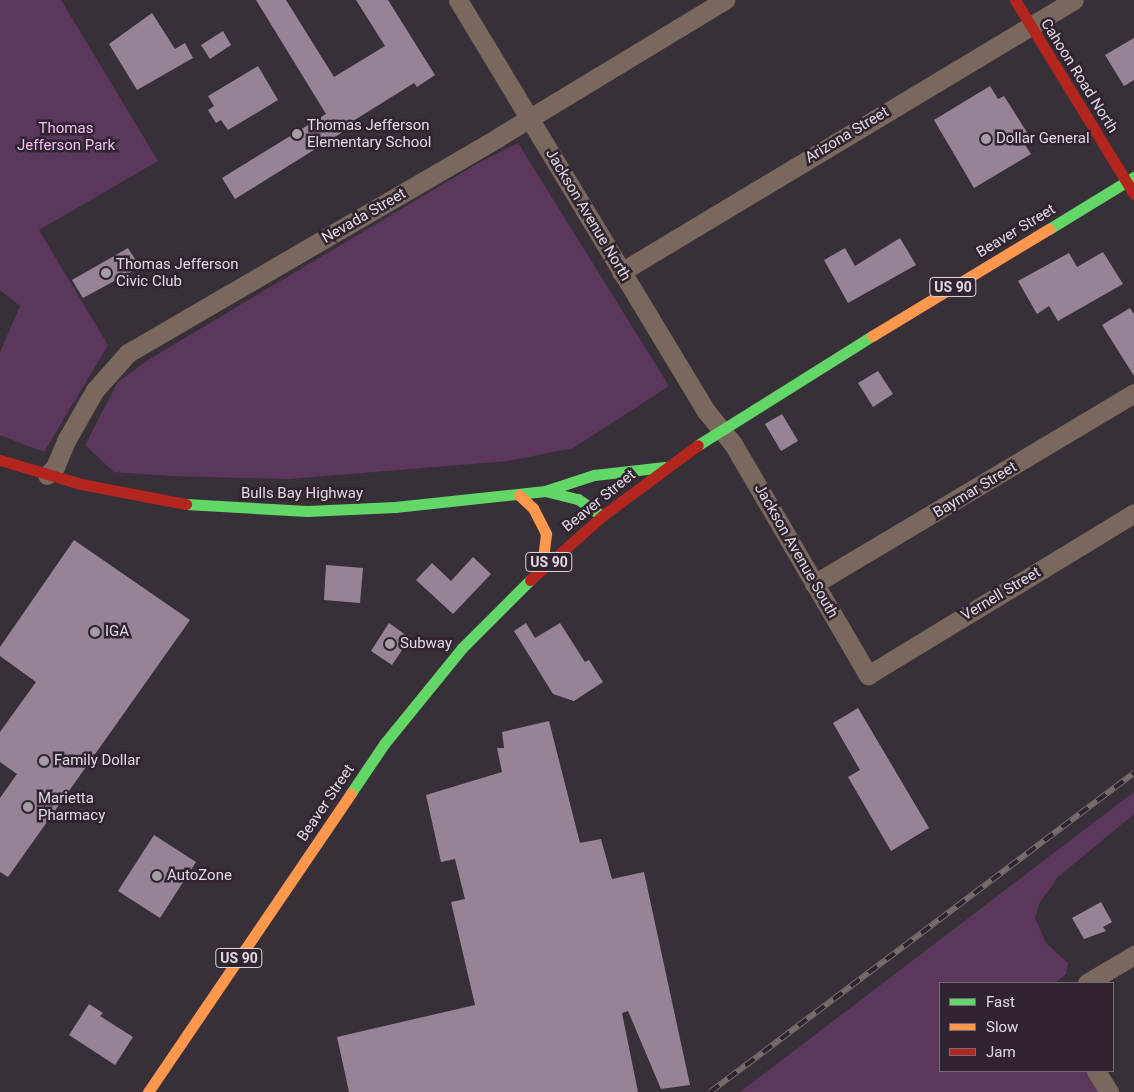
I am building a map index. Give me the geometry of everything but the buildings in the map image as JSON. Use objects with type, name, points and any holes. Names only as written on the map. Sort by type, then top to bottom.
[{"type":"main road","name":"Cahoon Road North","points":[[1015,0],[1130,179],[1134,194]]},
{"type":"main road","name":"Beaver Street","points":[[148,1092],[384,744],[462,648],[542,568],[602,516],[665,467],[720,428],[1130,179]]},
{"type":"main road","name":"Bulls Bay Highway","points":[[0,460],[47,474],[162,501],[238,509],[394,508],[545,491],[578,499],[602,516]]},
{"type":"main road","points":[[545,491],[594,475],[665,467]]},
{"type":"main road","points":[[519,495],[533,508],[546,534],[542,568]]},
{"type":"street","name":"Jackson Avenue North","points":[[458,0],[706,411],[720,428]]},
{"type":"street","name":"Nevada Street","points":[[47,474],[55,467],[67,439],[95,390],[128,353],[725,0]]},
{"type":"street","name":"Arizona Street","points":[[622,272],[1074,0]]},
{"type":"street","name":"Baymar Street","points":[[814,584],[1134,393]]},
{"type":"street","name":"Jackson Avenue South","points":[[720,428],[734,444],[868,675]]},
{"type":"street","name":"Vernell Street","points":[[868,675],[1134,513]]},
{"type":"street","points":[[1089,982],[1134,955]]},
{"type":"street","points":[[1097,1072],[1109,1092]]},
{"type":"green space","name":"Thomas Jefferson Park","points":[[0,0],[61,0],[158,161],[39,230],[108,345],[44,452],[0,435],[0,352],[20,306],[0,290]]},
{"type":"green space","points":[[518,143],[669,386],[573,448],[508,461],[289,479],[170,476],[114,472],[85,445],[118,382],[148,360],[475,165]]},
{"type":"green space","points":[[1134,792],[1134,814],[1058,877],[1040,902],[1035,918],[1046,943],[1068,963],[1066,974],[1056,982],[939,982],[939,1072],[1087,1072],[1099,1092],[740,1092]]},
{"type":"railway","points":[[710,1092],[1134,773]]},
{"type":"traffic: fast","points":[[1049,229],[1134,177]]},
{"type":"traffic: fast","points":[[698,445],[872,336]]},
{"type":"traffic: fast","points":[[545,491],[594,475],[665,467]]},
{"type":"traffic: fast","points":[[186,504],[307,511],[395,507],[545,491],[578,499],[602,516]]},
{"type":"traffic: fast","points":[[351,793],[384,744],[462,648],[530,580]]},
{"type":"traffic: slow","points":[[872,336],[1049,229]]},
{"type":"traffic: slow","points":[[519,495],[533,508],[546,534],[542,568]]},
{"type":"traffic: slow","points":[[148,1092],[351,793]]},
{"type":"traffic: jam","points":[[1015,0],[1134,194]]},
{"type":"traffic: jam","points":[[530,580],[602,516],[698,445]]},
{"type":"traffic: jam","points":[[0,460],[81,484],[186,504]]},
{"type":"place","name":"Thomas Jefferson Elementary School","points":[[297,134]]},
{"type":"place","name":"Dollar General","points":[[986,139]]},
{"type":"place","name":"Thomas Jefferson Civic Club","points":[[106,273]]},
{"type":"place","name":"IGA","points":[[95,632]]},
{"type":"place","name":"Subway","points":[[390,644]]},
{"type":"place","name":"Family Dollar","points":[[44,761]]},
{"type":"place","name":"Marietta Pharmacy","points":[[28,807]]},
{"type":"place","name":"AutoZone","points":[[157,876]]}]
